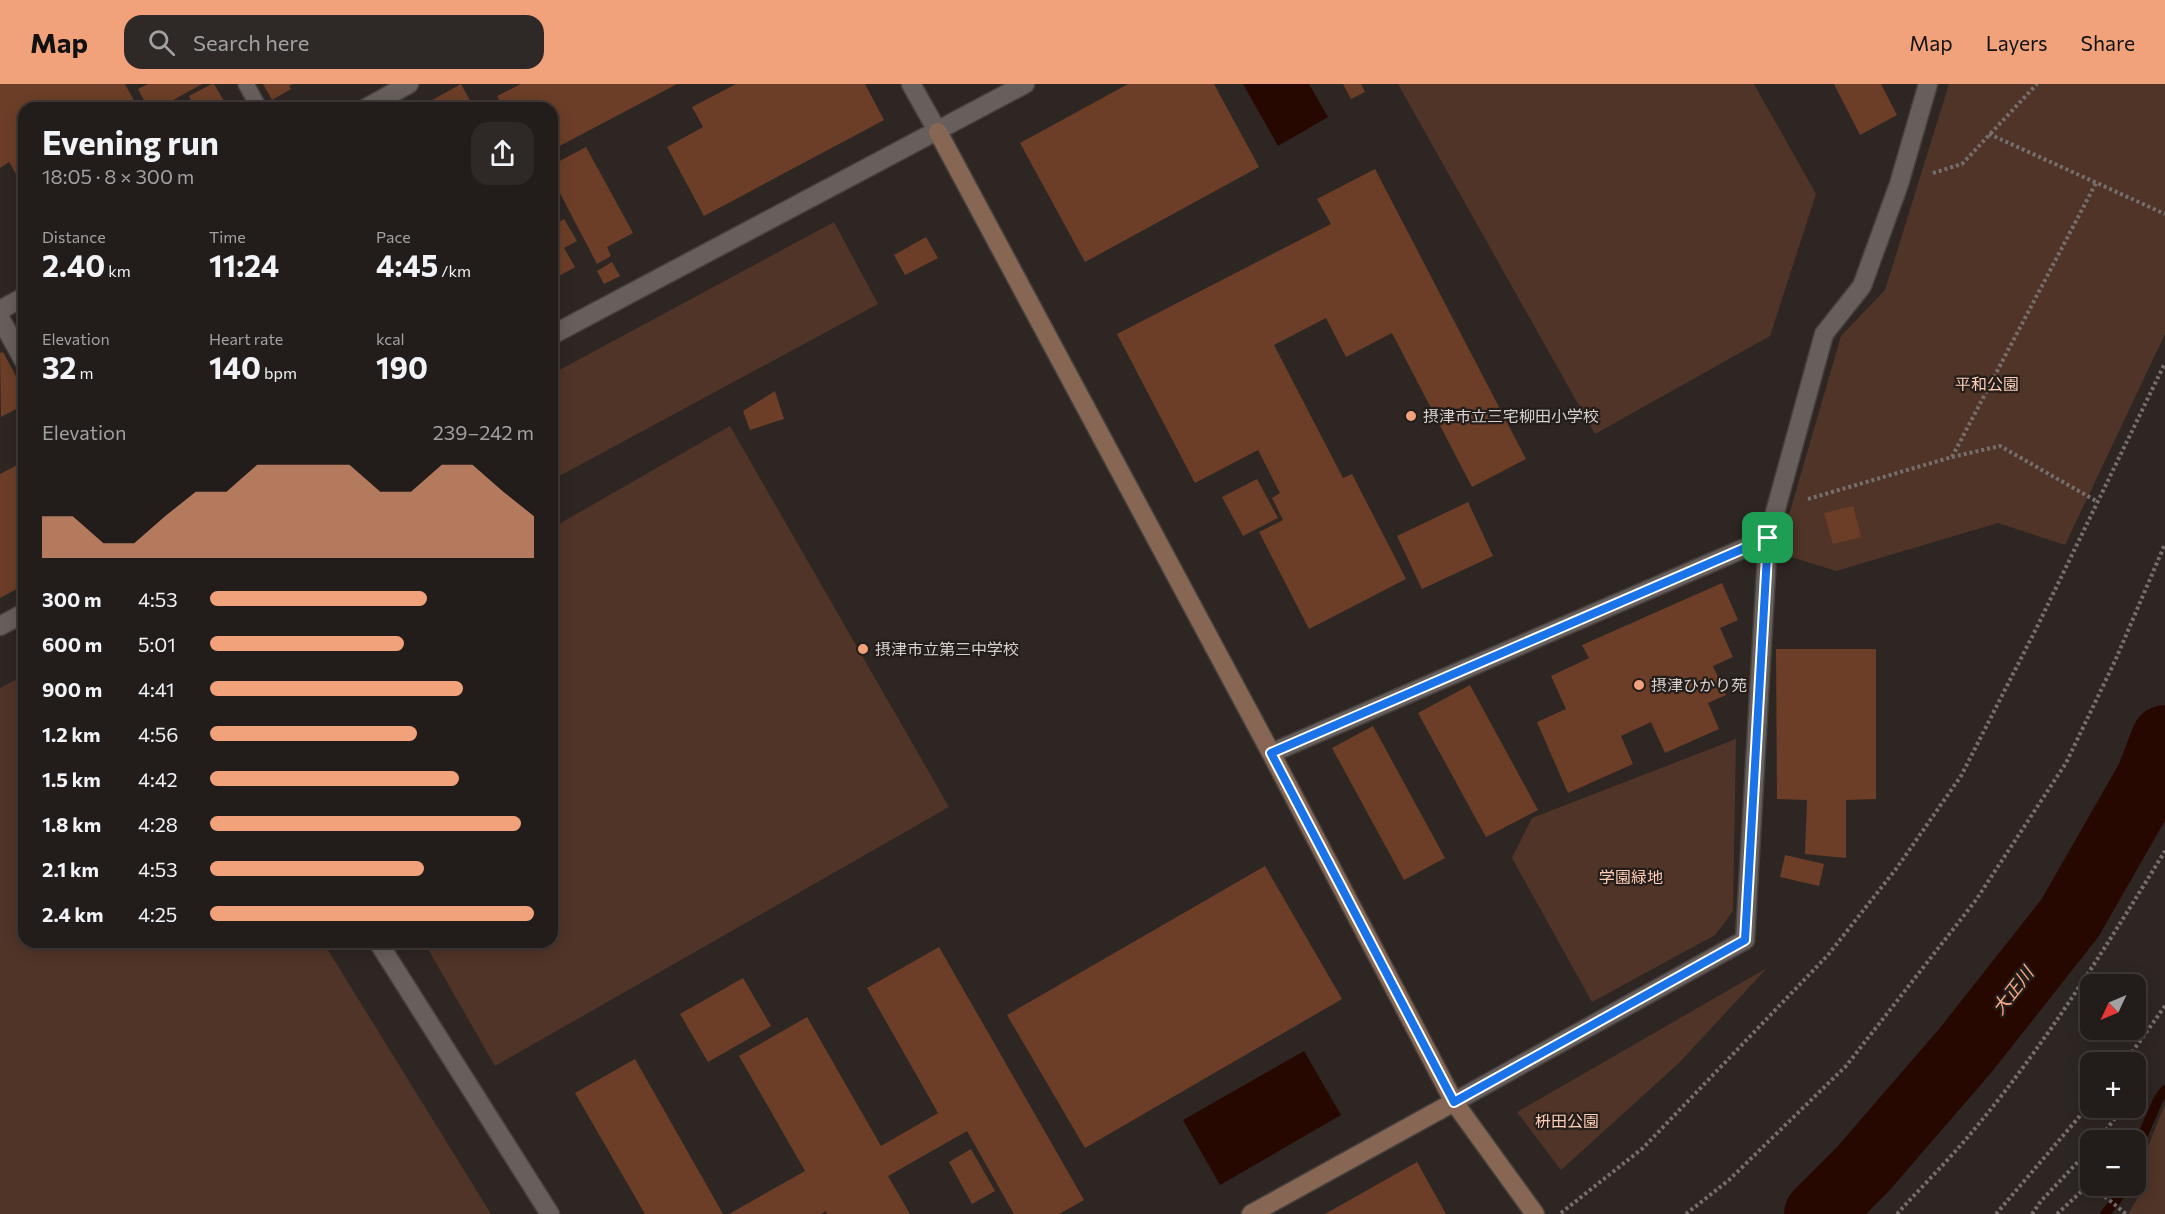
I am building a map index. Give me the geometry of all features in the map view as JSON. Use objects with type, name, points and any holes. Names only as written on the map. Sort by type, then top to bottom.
[{"type":"street","points":[[377,102],[410,84]]},
{"type":"street","points":[[911,84],[1271,753],[1454,1102],[1536,1214]]},
{"type":"street","points":[[558,332],[1025,84]]},
{"type":"street","points":[[1251,1214],[1745,940],[1768,538],[1824,334],[1862,286],[1899,184],[1928,84]]},
{"type":"street","points":[[0,310],[18,300]]},
{"type":"street","points":[[0,318],[18,350]]},
{"type":"street","points":[[1271,753],[1768,538]]},
{"type":"street","points":[[0,626],[18,616]]},
{"type":"street","points":[[382,948],[550,1214]]},
{"type":"lane","points":[[246,84],[256,102]]},
{"type":"path","points":[[1899,184],[1962,164],[2037,84]]},
{"type":"path","points":[[1989,134],[2165,214]]},
{"type":"path","points":[[1952,457],[2096,183]]},
{"type":"path","points":[[1560,1214],[1643,1148],[1828,955],[1896,868],[1960,776],[2165,363]]},
{"type":"path","points":[[1778,508],[1952,457],[2000,446],[2098,502]]},
{"type":"path","points":[[1686,1214],[1729,1180],[1846,1066],[1976,900],[2066,763],[2115,661],[2165,544]]},
{"type":"path","points":[[1897,1214],[1977,1127],[2033,1054],[2108,944],[2165,851]]},
{"type":"path","points":[[2133,1052],[2165,1006]]},
{"type":"path","points":[[1996,1214],[2080,1116]]},
{"type":"path","points":[[2032,1214],[2080,1160]]},
{"type":"path","points":[[2057,1214],[2084,1189],[2097,1190],[2126,1214]]},
{"type":"green space","points":[[1398,84],[1754,84],[1816,194],[1770,336],[1595,434]]},
{"type":"green space","name":"平和公園","points":[[1949,84],[2165,84],[2165,334],[2065,545],[1998,523],[1836,571],[1785,555],[1789,515],[1841,336],[1885,290]]},
{"type":"green space","points":[[834,222],[878,304],[558,477],[558,371]]},
{"type":"green space","points":[[730,426],[949,807],[495,1066],[427,948],[558,948],[558,525]]},
{"type":"green space","points":[[18,678],[18,948],[327,948],[491,1214],[0,1214],[0,688]]},
{"type":"green space","name":"学園緑地","points":[[1736,739],[1733,911],[1715,935],[1592,1002],[1512,858],[1532,818]]},
{"type":"green space","name":"枡田公園","points":[[1767,968],[1679,1063],[1561,1170],[1517,1112]]},
{"type":"green space","points":[[2165,1104],[2165,1214],[2128,1214],[2139,1196],[2146,1196],[2146,1152]]},
{"type":"shaded area","points":[[1243,84],[1309,84],[1328,117],[1278,146]]},
{"type":"shaded area","points":[[1304,1051],[1341,1115],[1220,1185],[1183,1120]]},
{"type":"building","points":[[0,84],[125,84],[135,102],[18,102],[18,178],[9,162],[0,168]]},
{"type":"building","points":[[148,84],[202,84],[170,102],[145,102],[138,89]]},
{"type":"building","points":[[214,84],[224,102],[192,102],[189,96]]},
{"type":"building","points":[[263,84],[293,84],[289,86],[291,89],[272,100]]},
{"type":"building","points":[[461,84],[471,102],[429,102]]},
{"type":"building","points":[[521,84],[677,84],[558,147],[558,102],[500,102],[497,96]]},
{"type":"building","points":[[736,84],[865,84],[884,120],[704,216],[667,147],[703,127],[692,107]]},
{"type":"building","points":[[1128,84],[1214,84],[1259,167],[1085,262],[1020,143]]},
{"type":"building","points":[[1343,84],[1361,84],[1365,92],[1351,99]]},
{"type":"building","points":[[1834,84],[1881,84],[1897,115],[1860,135]]},
{"type":"building","points":[[586,147],[633,233],[607,247],[611,256],[597,264],[558,189],[558,162]]},
{"type":"building","points":[[1375,169],[1526,459],[1472,487],[1392,333],[1346,357],[1326,318],[1274,345],[1343,478],[1352,474],[1406,579],[1309,629],[1259,532],[1283,520],[1272,498],[1280,493],[1258,450],[1195,483],[1117,334],[1331,224],[1317,199]]},
{"type":"building","points":[[564,219],[577,241],[564,248],[575,267],[558,277],[558,222]]},
{"type":"building","points":[[926,237],[938,258],[905,275],[894,255]]},
{"type":"building","points":[[612,262],[620,276],[604,284],[597,271]]},
{"type":"building","points":[[3,352],[18,380],[18,408],[1,417],[0,353]]},
{"type":"building","points":[[775,391],[784,419],[750,430],[743,411]]},
{"type":"building","points":[[18,465],[18,588],[0,598],[0,474]]},
{"type":"building","points":[[1257,479],[1278,518],[1243,536],[1222,497]]},
{"type":"building","points":[[1468,502],[1493,556],[1422,589],[1397,536]]},
{"type":"building","points":[[1853,506],[1861,537],[1833,544],[1824,513]]},
{"type":"building","name":"摂津ひかり苑","points":[[1722,583],[1738,620],[1720,628],[1733,657],[1713,666],[1726,695],[1708,703],[1719,729],[1665,753],[1651,722],[1621,736],[1633,764],[1568,793],[1537,722],[1566,709],[1551,676],[1589,658],[1582,645]]},
{"type":"building","points":[[1776,649],[1876,649],[1876,799],[1846,800],[1846,858],[1805,854],[1807,800],[1777,799]]},
{"type":"building","points":[[1470,685],[1538,810],[1486,837],[1418,713]]},
{"type":"building","points":[[1373,726],[1445,858],[1404,880],[1332,748]]},
{"type":"building","points":[[1785,855],[1824,864],[1819,886],[1780,877]]},
{"type":"building","points":[[1265,866],[1342,999],[1085,1148],[1007,1015]]},
{"type":"building","points":[[939,947],[1084,1200],[1059,1214],[1014,1214],[967,1131],[888,1176],[910,1214],[827,1214],[826,1211],[821,1214],[729,1214],[805,1171],[739,1056],[807,1017],[881,1146],[938,1113],[867,988]]},
{"type":"building","points":[[743,978],[771,1026],[708,1062],[680,1014]]},
{"type":"building","points":[[635,1059],[723,1214],[645,1214],[575,1093]]},
{"type":"building","points":[[971,1149],[995,1191],[972,1204],[949,1162]]},
{"type":"building","points":[[1417,1162],[1446,1214],[1325,1214]]},
{"type":"waterway","name":"大正川","points":[[1818,1214],[1863,1169],[1965,1051],[2070,918],[2149,780],[2165,739]]},
{"type":"waterway","points":[[2145,1130],[2158,1100],[2165,1090]]},
{"type":"waterway","points":[[2105,1214],[2119,1196]]},
{"type":"place","name":"摂津市立三宅柳田小学校","points":[[1411,416]]},
{"type":"place","name":"摂津市立第三中学校","points":[[863,649]]},
{"type":"place","name":"摂津ひかり苑","points":[[1639,685]]},
{"type":"route","points":[[1768,538],[1745,940],[1454,1102],[1271,753],[1768,538]]}]
